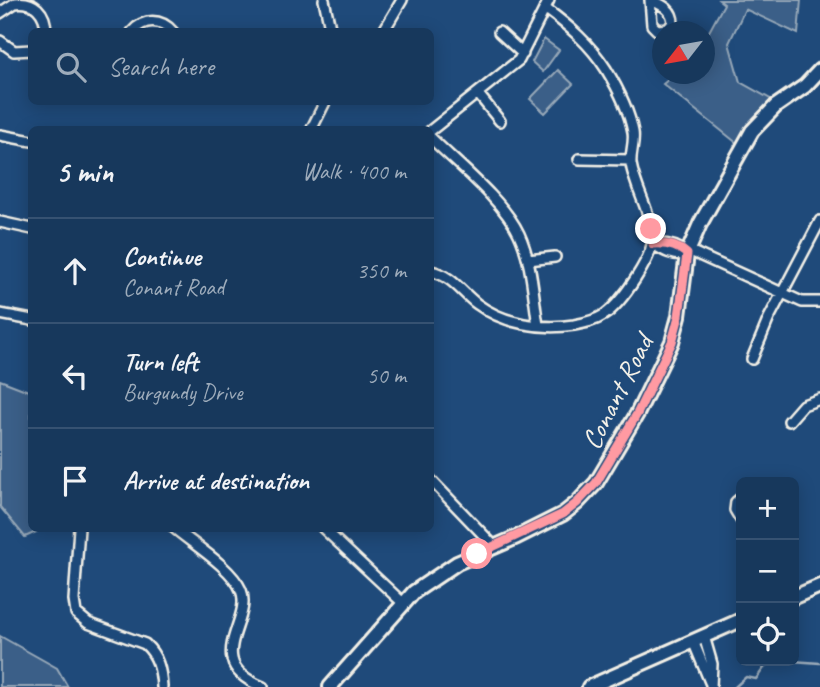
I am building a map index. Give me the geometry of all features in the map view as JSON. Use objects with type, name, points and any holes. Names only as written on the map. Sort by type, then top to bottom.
[{"type":"street","points":[[324,0],[330,28]]},
{"type":"street","points":[[385,28],[402,0]]},
{"type":"street","points":[[0,13],[11,4],[23,1],[41,12],[46,28]]},
{"type":"street","points":[[434,128],[514,66],[523,54],[548,4],[581,37],[606,68],[620,97],[631,124],[631,160],[653,244],[629,288],[607,313],[582,324],[538,325],[498,316],[477,304],[449,278],[434,272]]},
{"type":"street","points":[[136,28],[150,21],[162,23],[168,28]]},
{"type":"street","points":[[499,32],[523,54]]},
{"type":"street","points":[[0,41],[15,51],[28,50]]},
{"type":"street","name":"Conant Road","points":[[330,687],[403,603],[435,576],[570,509],[596,483],[637,414],[672,342],[688,252],[700,224],[752,131],[776,106],[805,86],[820,70]]},
{"type":"street","points":[[478,93],[500,121]]},
{"type":"street","points":[[313,126],[324,105]]},
{"type":"street","points":[[0,135],[28,140]]},
{"type":"street","points":[[434,140],[508,216],[520,235],[528,260],[538,325]]},
{"type":"street","points":[[579,159],[631,160]]},
{"type":"street","points":[[0,222],[28,228]]},
{"type":"street","points":[[752,359],[781,293],[820,222]]},
{"type":"street","points":[[653,244],[664,243],[679,248],[802,302],[820,302]]},
{"type":"street","points":[[528,260],[555,257]]},
{"type":"street","points":[[0,314],[28,319]]},
{"type":"street","points":[[789,421],[803,405],[820,399]]},
{"type":"street","points":[[434,484],[495,547]]},
{"type":"street","points":[[79,532],[74,600],[76,613],[88,623],[145,644],[156,656],[162,687]]},
{"type":"street","points":[[179,532],[225,569],[237,583],[243,606],[232,638],[231,653],[241,673],[263,687]]},
{"type":"street","points":[[327,532],[403,603]]},
{"type":"street","points":[[799,595],[820,586]]},
{"type":"street","points":[[589,687],[736,622]]},
{"type":"street","points":[[699,639],[710,685]]},
{"type":"shaded area","points":[[719,0],[801,0],[798,34],[745,9],[729,43],[740,82],[774,101],[747,127],[738,144],[663,84],[715,84],[715,21],[724,4]]},
{"type":"shaded area","points":[[544,39],[559,50],[543,72],[532,62]]},
{"type":"shaded area","points":[[558,70],[573,84],[545,113],[530,99]]},
{"type":"shaded area","points":[[0,380],[28,391],[28,532],[36,532],[25,537],[0,507]]},
{"type":"shaded area","points":[[0,636],[57,668],[68,687],[0,687]]},
{"type":"waterway","points":[[799,662],[820,663]]},
{"type":"waterway","points":[[735,687],[746,677],[756,679],[765,666]]},
{"type":"route","points":[[477,554],[563,514],[577,503],[596,483],[637,414],[672,342],[679,316],[687,254],[664,243],[653,244],[651,229]]}]
